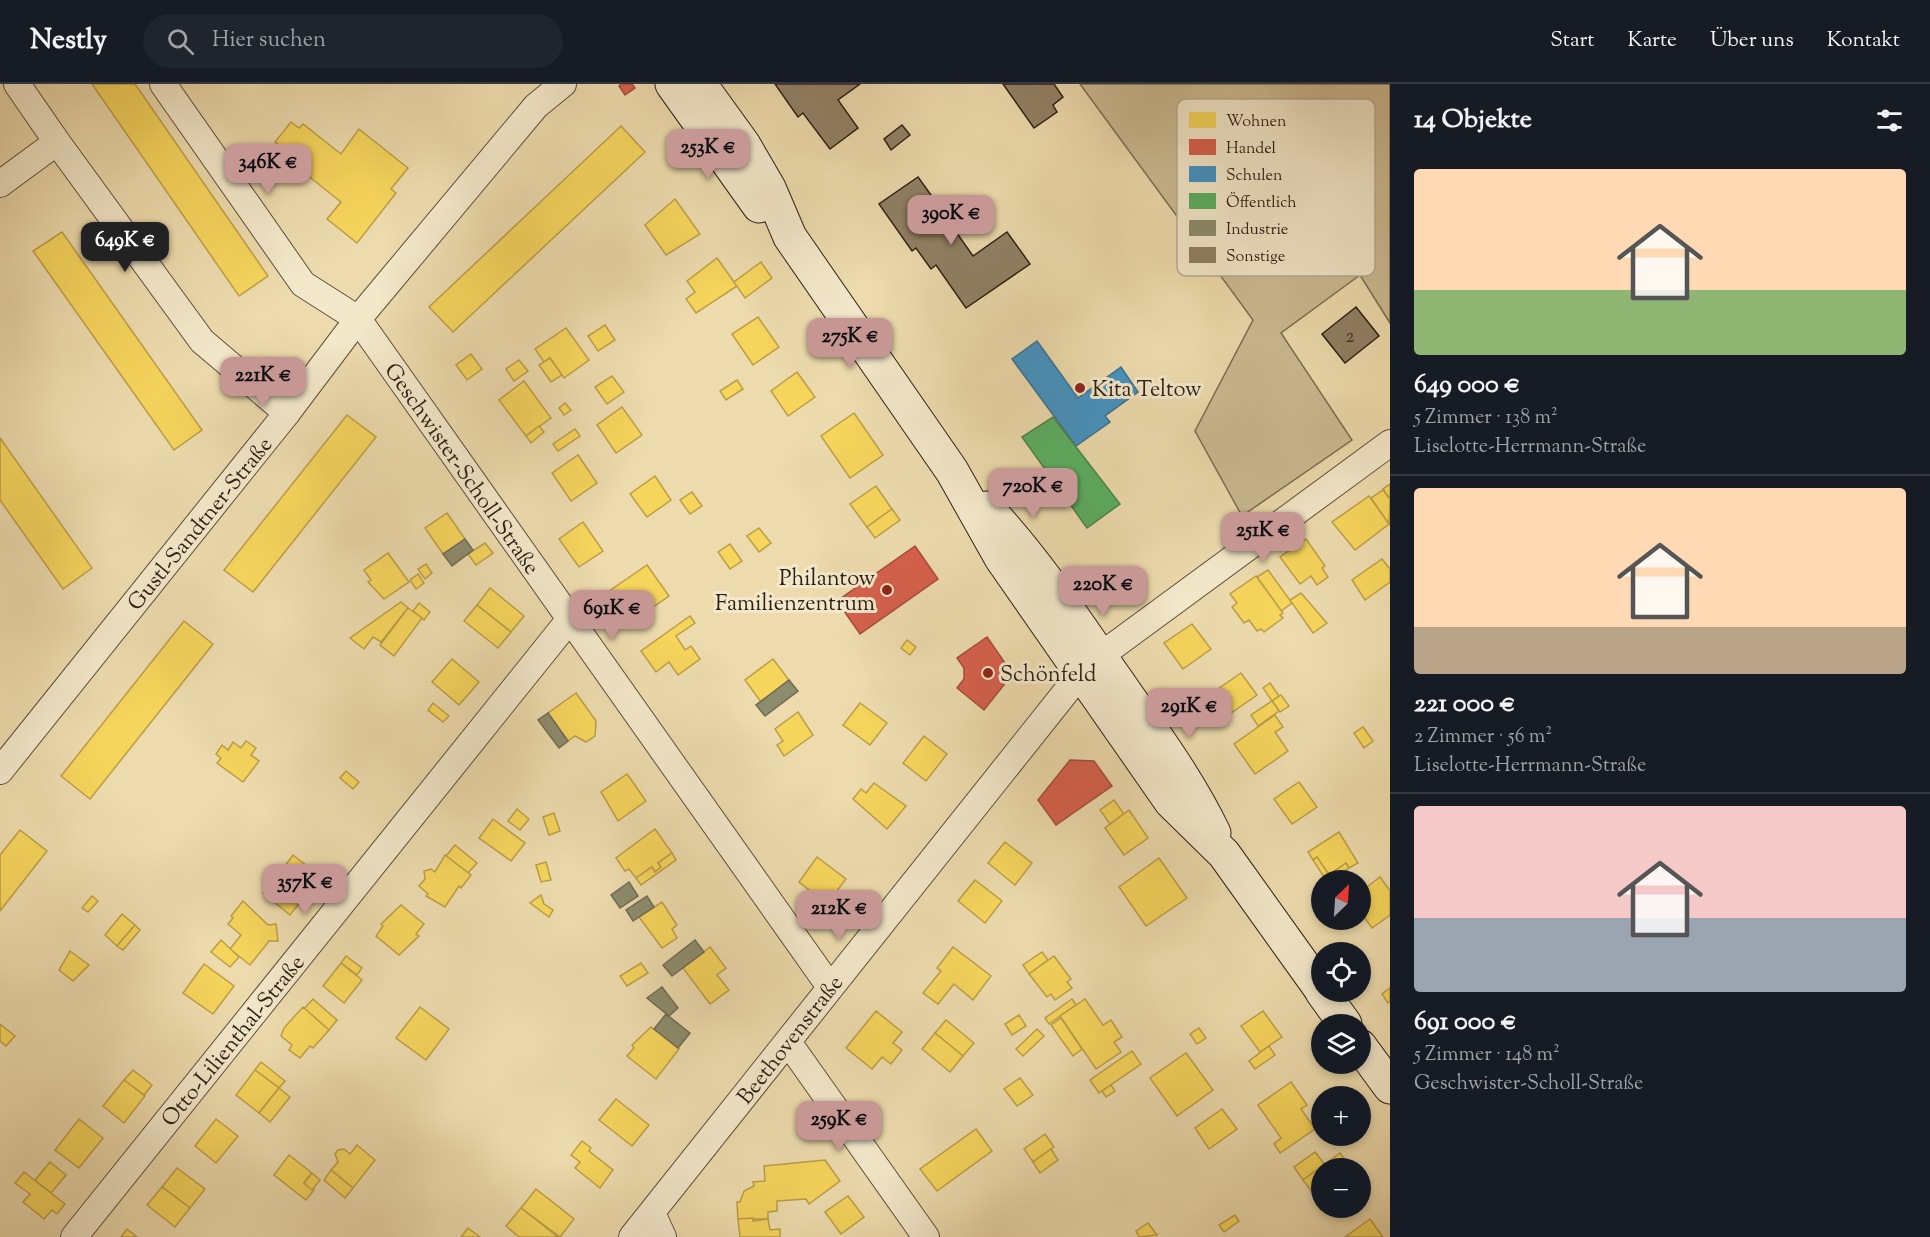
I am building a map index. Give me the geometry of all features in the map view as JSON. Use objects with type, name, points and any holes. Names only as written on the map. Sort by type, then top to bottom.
[{"type":"main road","points":[[672,84],[749,195],[790,237],[952,471],[1021,544],[1090,665],[1193,790],[1224,854],[1311,976]]},
{"type":"main road","points":[[700,84],[744,145],[769,188],[790,237]]},
{"type":"main road","points":[[1371,1061],[1390,1087]]},
{"type":"street","points":[[17,84],[202,341],[287,413]]},
{"type":"street","name":"Geschwister-Scholl-Straße","points":[[164,84],[303,284],[358,319],[830,987]]},
{"type":"street","name":"Gustl-Sandtner-Straße","points":[[0,771],[287,413],[358,319],[536,106],[563,84]]},
{"type":"street","points":[[0,184],[57,142]]},
{"type":"street","name":"Beethovenstraße","points":[[632,1237],[1090,665],[1390,443]]},
{"type":"street","name":"Otto-Lilienthal-Straße","points":[[74,1237],[570,620]]},
{"type":"street","points":[[788,1042],[926,1237]]},
{"type":"street","points":[[652,1213],[663,1237]]},
{"type":"shaded area","points":[[1080,84],[1390,84],[1390,323],[1361,276],[1375,276],[1375,99],[1177,99],[1177,216]]},
{"type":"shaded area","points":[[1221,276],[1359,276],[1281,333],[1352,440],[1242,516],[1195,431],[1253,320]]},
{"type":"building: Wohnen","points":[[92,84],[135,84],[268,276],[239,296]]},
{"type":"building: Wohnen","points":[[291,122],[299,128],[303,124],[341,154],[359,129],[408,168],[391,189],[396,193],[357,243],[327,219],[341,202],[292,163],[296,158],[275,142]]},
{"type":"building: Wohnen","points":[[621,126],[645,152],[453,332],[429,307]]},
{"type":"building: Wohnen","points":[[675,199],[700,234],[666,255],[645,225]]},
{"type":"building: Wohnen","points":[[62,232],[202,430],[174,450],[33,251]]},
{"type":"building: Wohnen","points":[[717,258],[737,286],[696,313],[686,299],[695,292],[687,281]]},
{"type":"building: Wohnen","points":[[761,262],[772,278],[745,298],[734,282]]},
{"type":"building: Wohnen","points":[[758,317],[779,347],[753,365],[732,334]]},
{"type":"building: Wohnen","points":[[605,325],[615,340],[598,351],[588,336]]},
{"type":"building: Wohnen","points":[[566,328],[589,360],[564,378],[550,358],[544,362],[535,349]]},
{"type":"building: Wohnen","points":[[471,354],[482,369],[467,380],[456,365]]},
{"type":"building: Wohnen","points":[[550,358],[562,375],[551,382],[539,365]]},
{"type":"building: Wohnen","points":[[519,360],[528,371],[514,381],[506,369]]},
{"type":"building: Wohnen","points":[[797,372],[815,397],[788,416],[771,391]]},
{"type":"building: Wohnen","points":[[612,376],[624,392],[607,404],[595,387]]},
{"type":"building: Wohnen","points":[[737,380],[743,389],[726,400],[720,391]]},
{"type":"building: Wohnen","points":[[524,381],[551,418],[526,436],[499,400]]},
{"type":"building: Wohnen","points":[[565,403],[571,410],[564,415],[559,408]]},
{"type":"building: Wohnen","points":[[622,407],[642,435],[616,453],[597,425]]},
{"type":"building: Wohnen","points":[[854,413],[883,455],[850,478],[821,436]]},
{"type":"building: Wohnen","points":[[347,415],[376,437],[253,592],[224,570]]},
{"type":"building: Wohnen","points":[[539,426],[544,432],[531,443],[526,436]]},
{"type":"building: Wohnen","points":[[575,429],[580,436],[558,451],[553,444]]},
{"type":"building: Wohnen","points":[[0,438],[92,568],[63,589],[0,500]]},
{"type":"building: Wohnen","points":[[578,455],[597,483],[571,501],[552,473]]},
{"type":"building: Wohnen","points":[[655,476],[671,500],[647,517],[630,494]]},
{"type":"building: Wohnen","points":[[1390,484],[1390,499],[1383,489]]},
{"type":"building: Wohnen","points":[[876,486],[892,509],[867,527],[850,504]]},
{"type":"building: Wohnen","points":[[1383,490],[1390,499],[1389,524],[1371,498]]},
{"type":"building: Wohnen","points":[[692,492],[702,506],[690,514],[680,500]]},
{"type":"building: Wohnen","points":[[1369,496],[1389,524],[1355,550],[1332,522]]},
{"type":"building: Wohnen","points":[[892,509],[900,520],[875,538],[867,527]]},
{"type":"building: Wohnen","points":[[447,513],[465,539],[443,554],[425,528]]},
{"type":"building: Wohnen","points":[[583,522],[603,551],[579,567],[559,539]]},
{"type":"building: Wohnen","points":[[759,528],[771,543],[759,552],[747,536]]},
{"type":"building: Wohnen","points":[[1306,539],[1325,566],[1322,568],[1328,577],[1317,585],[1311,576],[1300,584],[1280,557]]},
{"type":"building: Wohnen","points":[[485,543],[493,553],[476,565],[468,554]]},
{"type":"building: Wohnen","points":[[730,544],[742,561],[730,569],[718,552]]},
{"type":"building: Wohnen","points":[[388,553],[409,582],[384,599],[368,582],[371,580],[364,570]]},
{"type":"building: Wohnen","points":[[1382,559],[1390,569],[1390,582],[1365,600],[1352,580]]},
{"type":"building: Wohnen","points":[[426,564],[432,573],[425,579],[418,569]]},
{"type":"building: Wohnen","points":[[647,565],[669,596],[624,627],[602,596]]},
{"type":"building: Wohnen","points":[[1268,570],[1292,603],[1281,611],[1257,577]]},
{"type":"building: Wohnen","points":[[418,574],[424,583],[416,589],[410,580]]},
{"type":"building: Wohnen","points":[[1256,576],[1283,613],[1280,615],[1283,618],[1264,632],[1261,629],[1257,631],[1249,620],[1244,623],[1232,607],[1237,603],[1230,594]]},
{"type":"building: Wohnen","points":[[490,588],[524,616],[511,632],[477,605]]},
{"type":"building: Wohnen","points":[[1301,593],[1327,623],[1313,633],[1290,600]]},
{"type":"building: Wohnen","points":[[401,602],[408,608],[381,642],[373,637],[364,649],[350,638]]},
{"type":"building: Wohnen","points":[[419,603],[430,612],[424,620],[413,611]]},
{"type":"building: Wohnen","points":[[477,605],[511,632],[498,648],[464,621]]},
{"type":"building: Wohnen","points":[[408,608],[422,618],[394,656],[380,645]]},
{"type":"building: Wohnen","points":[[690,616],[695,623],[676,636],[685,650],[691,646],[700,659],[678,675],[669,662],[656,672],[641,651]]},
{"type":"building: Wohnen","points":[[184,621],[213,644],[90,799],[61,776]]},
{"type":"building: Wohnen","points":[[1192,624],[1211,649],[1183,669],[1164,643]]},
{"type":"building: Wohnen","points":[[907,640],[916,647],[910,655],[901,648]]},
{"type":"building: Wohnen","points":[[452,659],[479,682],[459,705],[432,682]]},
{"type":"building: Wohnen","points":[[773,659],[789,680],[761,702],[745,680]]},
{"type":"building: Wohnen","points":[[1241,673],[1257,695],[1221,720],[1217,715],[1211,716],[1206,708],[1209,703],[1205,698]]},
{"type":"building: Wohnen","points":[[1270,683],[1279,696],[1272,701],[1263,688]]},
{"type":"building: Wohnen","points":[[576,693],[596,721],[595,736],[586,742],[575,736],[568,741],[548,713]]},
{"type":"building: Wohnen","points":[[1281,695],[1289,706],[1280,712],[1272,701]]},
{"type":"building: Wohnen","points":[[1272,701],[1279,711],[1258,726],[1251,715]]},
{"type":"building: Wohnen","points":[[433,703],[449,716],[443,722],[428,710]]},
{"type":"building: Wohnen","points":[[860,703],[887,723],[870,745],[843,725]]},
{"type":"building: Wohnen","points":[[798,712],[813,735],[784,756],[777,745],[783,741],[775,729]]},
{"type":"building: Wohnen","points":[[1275,715],[1283,727],[1275,732],[1288,751],[1255,774],[1234,744]]},
{"type":"building: Wohnen","points":[[1363,727],[1373,741],[1364,748],[1354,733]]},
{"type":"building: Wohnen","points":[[924,736],[947,754],[926,781],[903,763]]},
{"type":"building: Wohnen","points":[[246,741],[256,748],[251,755],[259,761],[243,782],[217,763],[221,758],[216,754],[222,745],[228,750],[233,742],[241,748]]},
{"type":"building: Wohnen","points":[[346,771],[359,782],[353,789],[340,778]]},
{"type":"building: Wohnen","points":[[627,774],[646,801],[618,821],[601,792]]},
{"type":"building: Wohnen","points":[[1299,782],[1317,807],[1292,824],[1274,799]]},
{"type":"building: Wohnen","points":[[874,783],[906,806],[887,829],[853,799],[861,789],[866,793]]},
{"type":"building: Wohnen","points":[[1114,800],[1124,814],[1110,824],[1100,810]]},
{"type":"building: Wohnen","points":[[517,809],[529,819],[520,830],[508,821]]},
{"type":"building: Wohnen","points":[[1129,810],[1148,838],[1124,855],[1105,828]]},
{"type":"building: Wohnen","points":[[554,813],[560,831],[549,835],[543,817]]},
{"type":"building: Wohnen","points":[[493,819],[525,843],[511,861],[479,838]]},
{"type":"building: Wohnen","points":[[655,829],[672,853],[658,863],[661,867],[655,872],[652,867],[636,878],[629,869],[625,871],[616,858]]},
{"type":"building: Wohnen","points":[[20,830],[47,851],[0,911],[0,855]]},
{"type":"building: Wohnen","points":[[1339,832],[1358,863],[1349,868],[1346,863],[1336,870],[1326,870],[1317,857],[1313,860],[1308,852]]},
{"type":"building: Wohnen","points":[[1005,842],[1032,863],[1015,885],[988,863]]},
{"type":"building: Wohnen","points":[[455,845],[477,863],[468,873],[446,856]]},
{"type":"building: Wohnen","points":[[672,853],[676,860],[641,885],[636,878],[652,867],[655,872],[661,867],[658,863]]},
{"type":"building: Wohnen","points":[[293,855],[321,877],[305,896],[279,874]]},
{"type":"building: Wohnen","points":[[445,855],[471,875],[461,888],[459,886],[445,907],[426,896],[428,894],[419,886],[425,879],[424,871],[431,869],[435,872]]},
{"type":"building: Wohnen","points":[[817,857],[846,879],[827,904],[799,882]]},
{"type":"building: Wohnen","points":[[1317,857],[1326,870],[1320,870],[1313,860]]},
{"type":"building: Wohnen","points":[[1159,858],[1187,898],[1146,926],[1119,887]]},
{"type":"building: Wohnen","points":[[546,862],[551,880],[541,882],[536,865]]},
{"type":"building: Wohnen","points":[[1346,863],[1349,868],[1346,870],[1336,870]]},
{"type":"building: Wohnen","points":[[279,874],[305,896],[290,915],[263,893]]},
{"type":"building: Wohnen","points":[[1380,877],[1390,891],[1390,915],[1372,928],[1371,927],[1371,884]]},
{"type":"building: Wohnen","points":[[975,880],[1002,901],[985,923],[958,901]]},
{"type":"building: Wohnen","points":[[541,895],[544,904],[553,910],[549,917],[530,903]]},
{"type":"building: Wohnen","points":[[92,896],[98,901],[88,912],[82,908]]},
{"type":"building: Wohnen","points":[[243,901],[268,925],[276,924],[278,941],[269,941],[250,965],[230,949],[241,935],[228,924],[233,918],[231,916]]},
{"type":"building: Wohnen","points":[[662,902],[677,925],[672,929],[677,938],[662,948],[639,917]]},
{"type":"building: Wohnen","points":[[401,905],[424,924],[416,934],[419,936],[399,955],[376,936],[383,926],[381,924]]},
{"type":"building: Wohnen","points":[[122,914],[135,925],[117,946],[105,935]]},
{"type":"building: Wohnen","points":[[135,925],[140,930],[123,950],[117,946]]},
{"type":"building: Wohnen","points":[[221,940],[239,957],[230,967],[211,952]]},
{"type":"building: Wohnen","points":[[710,947],[726,968],[717,975],[729,990],[710,1004],[683,968]]},
{"type":"building: Wohnen","points":[[953,947],[991,976],[973,1000],[954,984],[938,1004],[923,993],[941,971],[937,968]]},
{"type":"building: Wohnen","points":[[70,951],[89,965],[73,981],[59,970]]},
{"type":"building: Wohnen","points":[[1042,952],[1048,960],[1029,974],[1023,965]]},
{"type":"building: Wohnen","points":[[346,956],[362,968],[357,975],[341,963]]},
{"type":"building: Wohnen","points":[[1054,956],[1071,979],[1067,982],[1072,988],[1055,1000],[1051,994],[1047,997],[1029,974]]},
{"type":"building: Wohnen","points":[[341,963],[362,980],[344,1003],[323,986]]},
{"type":"building: Wohnen","points":[[641,963],[648,973],[627,986],[620,976]]},
{"type":"building: Wohnen","points":[[204,964],[234,986],[213,1014],[183,993]]},
{"type":"building: Wohnen","points":[[1390,988],[1390,1001],[1388,1003],[1382,994]]},
{"type":"building: Wohnen","points":[[313,999],[337,1020],[329,1030],[304,1009]]},
{"type":"building: Wohnen","points":[[1072,999],[1076,1005],[1049,1024],[1045,1018]]},
{"type":"building: Wohnen","points":[[1085,999],[1103,1025],[1111,1020],[1122,1037],[1114,1042],[1121,1052],[1096,1069],[1060,1016]]},
{"type":"building: Wohnen","points":[[303,1007],[329,1030],[313,1048],[310,1046],[300,1058],[289,1050],[292,1045],[281,1036],[284,1028]]},
{"type":"building: Wohnen","points":[[420,1007],[449,1029],[426,1060],[396,1038]]},
{"type":"building: Wohnen","points":[[876,1011],[902,1032],[893,1043],[902,1050],[891,1064],[882,1057],[872,1069],[846,1048]]},
{"type":"building: Wohnen","points":[[1263,1011],[1282,1037],[1260,1052],[1241,1026]]},
{"type":"building: Wohnen","points":[[1019,1015],[1026,1026],[1012,1035],[1005,1024]]},
{"type":"building: Wohnen","points":[[1061,1018],[1082,1049],[1073,1056],[1051,1025]]},
{"type":"building: Wohnen","points":[[946,1020],[974,1043],[963,1056],[935,1033]]},
{"type":"building: Wohnen","points":[[0,1024],[15,1036],[6,1046],[0,1041]]},
{"type":"building: Wohnen","points":[[651,1027],[679,1049],[656,1079],[627,1056],[634,1048],[632,1045]]},
{"type":"building: Wohnen","points":[[1199,1028],[1206,1038],[1197,1044],[1190,1034]]},
{"type":"building: Wohnen","points":[[1037,1029],[1044,1036],[1023,1056],[1016,1049]]},
{"type":"building: Wohnen","points":[[935,1033],[963,1056],[950,1072],[922,1049]]},
{"type":"building: Wohnen","points":[[1269,1046],[1275,1055],[1255,1069],[1249,1061]]},
{"type":"building: Wohnen","points":[[1132,1051],[1141,1064],[1099,1093],[1090,1080]]},
{"type":"building: Wohnen","points":[[1186,1053],[1213,1090],[1177,1116],[1150,1078]]},
{"type":"building: Wohnen","points":[[261,1062],[285,1081],[279,1088],[255,1070]]},
{"type":"building: Wohnen","points":[[133,1070],[152,1085],[144,1095],[124,1080]]},
{"type":"building: Wohnen","points":[[255,1070],[279,1088],[259,1113],[236,1095]]},
{"type":"building: Wohnen","points":[[1020,1078],[1033,1095],[1017,1106],[1004,1089]]},
{"type":"building: Wohnen","points":[[124,1080],[145,1096],[124,1123],[103,1106]]},
{"type":"building: Wohnen","points":[[1291,1082],[1307,1105],[1301,1109],[1311,1123],[1311,1132],[1280,1153],[1274,1144],[1281,1138],[1258,1105]]},
{"type":"building: Wohnen","points":[[1111,1085],[1115,1091],[1106,1097],[1102,1091]]},
{"type":"building: Wohnen","points":[[279,1088],[290,1097],[270,1122],[259,1113]]},
{"type":"building: Wohnen","points":[[616,1099],[649,1125],[632,1146],[599,1120]]},
{"type":"building: Wohnen","points":[[1222,1109],[1237,1129],[1209,1149],[1195,1128]]},
{"type":"building: Wohnen","points":[[79,1119],[103,1138],[79,1168],[55,1150]]},
{"type":"building: Wohnen","points":[[216,1119],[238,1136],[216,1163],[195,1146]]},
{"type":"building: Wohnen","points":[[976,1129],[992,1151],[937,1191],[920,1169]]},
{"type":"building: Wohnen","points":[[1045,1134],[1054,1147],[1033,1162],[1024,1149]]},
{"type":"building: Wohnen","points":[[582,1141],[591,1148],[589,1151],[613,1170],[600,1188],[575,1168],[580,1162],[571,1155]]},
{"type":"building: Wohnen","points":[[357,1145],[375,1160],[353,1188],[331,1170],[338,1162],[335,1154],[338,1150],[344,1149],[350,1154]]},
{"type":"building: Wohnen","points":[[1051,1149],[1058,1160],[1040,1173],[1033,1162]]},
{"type":"building: Wohnen","points":[[1315,1152],[1320,1158],[1311,1158],[1311,1175],[1303,1180],[1294,1167]]},
{"type":"building: Wohnen","points":[[1340,1153],[1344,1158],[1333,1158]]},
{"type":"building: Wohnen","points":[[289,1155],[312,1173],[304,1183],[314,1190],[306,1200],[274,1175]]},
{"type":"building: Wohnen","points":[[825,1160],[840,1181],[809,1204],[806,1199],[777,1201],[777,1211],[768,1212],[768,1219],[738,1219],[737,1202],[740,1202],[744,1191],[754,1186],[753,1182],[765,1181],[764,1166]]},
{"type":"building: Wohnen","points":[[50,1162],[66,1175],[51,1193],[35,1180]]},
{"type":"building: Wohnen","points":[[177,1168],[205,1189],[190,1208],[162,1187]]},
{"type":"building: Wohnen","points":[[331,1170],[353,1188],[345,1198],[324,1180]]},
{"type":"building: Wohnen","points":[[24,1172],[65,1204],[57,1214],[52,1210],[44,1219],[23,1202],[30,1194],[15,1183]]},
{"type":"building: Wohnen","points":[[312,1173],[320,1180],[312,1190],[304,1183]]},
{"type":"building: Wohnen","points":[[1311,1174],[1311,1191],[1303,1180]]},
{"type":"building: Wohnen","points":[[162,1187],[190,1208],[175,1227],[147,1205]]},
{"type":"building: Wohnen","points":[[536,1189],[574,1219],[560,1237],[521,1208]]},
{"type":"building: Wohnen","points":[[848,1196],[864,1217],[841,1234],[825,1212]]},
{"type":"building: Wohnen","points":[[521,1208],[558,1237],[519,1237],[506,1226]]},
{"type":"building: Wohnen","points":[[1235,1215],[1239,1221],[1224,1232],[1219,1225]]},
{"type":"building: Wohnen","points":[[753,1218],[753,1221],[768,1219],[770,1230],[780,1229],[780,1237],[740,1237],[738,1219]]},
{"type":"building: Wohnen","points":[[1370,1219],[1383,1237],[1345,1237]]},
{"type":"building: Wohnen","points":[[1148,1223],[1157,1235],[1139,1237],[1136,1231]]},
{"type":"building: Wohnen","points":[[468,1228],[480,1237],[461,1237]]},
{"type":"building: Wohnen","points":[[127,1229],[137,1237],[121,1237]]},
{"type":"building: Handel","points":[[632,84],[635,88],[625,95],[619,86]]},
{"type":"building: Handel","name":"Philantow Familienzentrum","points":[[915,546],[938,579],[860,634],[837,601]]},
{"type":"building: Handel","name":"Schönfeld","points":[[987,637],[1007,666],[1012,666],[1011,682],[1007,681],[984,710],[957,688],[964,679],[964,668],[957,658]]},
{"type":"building: Handel","points":[[1070,760],[1094,761],[1112,786],[1056,825],[1038,800]]},
{"type":"building: Schulen","points":[[1037,341],[1078,398],[1121,367],[1138,392],[1105,416],[1110,422],[1076,446],[1012,359]]},
{"type":"building: Öffentlich","points":[[1053,417],[1120,504],[1087,528],[1022,437]]},
{"type":"building: Industrie","points":[[465,539],[473,550],[452,566],[443,554]]},
{"type":"building: Industrie","points":[[789,680],[798,691],[765,716],[756,705]]},
{"type":"building: Industrie","points":[[548,713],[568,741],[559,748],[538,720]]},
{"type":"building: Industrie","points":[[629,882],[638,896],[620,908],[611,895]]},
{"type":"building: Industrie","points":[[647,896],[654,907],[633,921],[626,910]]},
{"type":"building: Industrie","points":[[695,940],[704,952],[672,976],[663,965]]},
{"type":"building: Industrie","points":[[662,987],[678,1008],[669,1016],[647,998]]},
{"type":"building: Industrie","points":[[666,1014],[690,1033],[678,1048],[654,1029]]},
{"type":"building: Sonstige","points":[[775,84],[860,84],[838,100],[858,128],[830,149],[803,113],[798,117]]},
{"type":"building: Sonstige","points":[[1003,84],[1054,84],[1063,97],[1053,105],[1057,112],[1034,128]]},
{"type":"building: Sonstige","points":[[902,125],[910,135],[891,150],[884,139]]},
{"type":"building: Sonstige","points":[[918,177],[931,195],[926,198],[944,225],[949,222],[973,256],[1007,232],[1030,264],[966,308],[936,265],[931,269],[916,248],[912,251],[879,204]]},
{"type":"building: Sonstige","points":[[1356,307],[1379,336],[1345,363],[1322,334]]},
{"type":"place","name":"Kita Teltow","points":[[1080,388]]},
{"type":"place","name":"Philantow Familienzentrum","points":[[887,590]]},
{"type":"place","name":"Schönfeld","points":[[988,673]]}]
